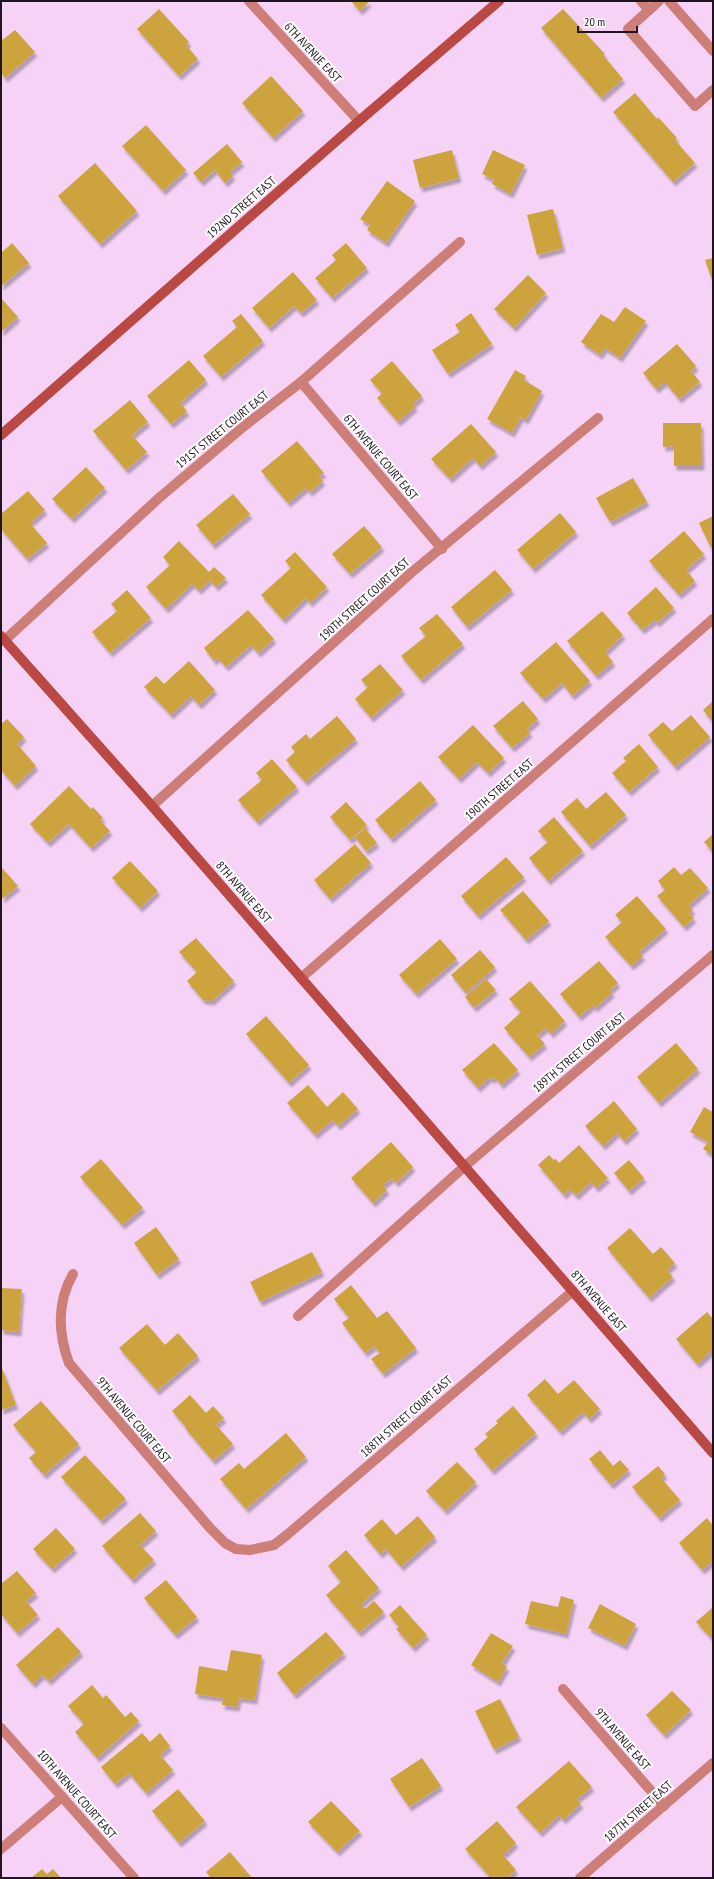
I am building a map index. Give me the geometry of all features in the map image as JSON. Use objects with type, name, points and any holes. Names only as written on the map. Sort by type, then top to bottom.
[{"type":"street","name":"6TH AVENUE EAST","points":[[249,1],[359,121]]},
{"type":"street","name":"192ND STREET EAST","points":[[1,435],[359,121],[499,1]]},
{"type":"street","points":[[641,1],[649,10]]},
{"type":"street","points":[[660,1],[628,29],[695,106],[713,90]]},
{"type":"street","points":[[669,1],[713,51]]},
{"type":"street","name":"191ST STREET COURT EAST","points":[[3,638],[159,498],[243,427],[301,382],[460,242]]},
{"type":"street","name":"6TH AVENUE COURT EAST","points":[[301,382],[442,549]]},
{"type":"street","name":"190TH STREET COURT EAST","points":[[152,806],[412,572],[442,549],[598,418]]},
{"type":"street","name":"190TH STREET EAST","points":[[301,978],[713,619]]},
{"type":"street","name":"8TH AVENUE EAST","points":[[3,638],[152,806],[713,1453]]},
{"type":"street","name":"189TH STREET COURT EAST","points":[[465,1166],[712,958]]},
{"type":"street","points":[[298,1316],[465,1166]]},
{"type":"street","name":"9TH AVENUE COURT EAST","points":[[73,1274],[66,1286],[60,1328],[68,1363],[210,1528],[225,1543],[236,1549],[250,1550]]},
{"type":"street","name":"188TH STREET COURT EAST","points":[[250,1550],[274,1545],[288,1534],[572,1291]]},
{"type":"street","name":"9TH AVENUE EAST","points":[[563,1689],[664,1806]]},
{"type":"street","name":"10TH AVENUE COURT EAST","points":[[1,1728],[134,1878]]},
{"type":"street","name":"187TH STREET EAST","points":[[580,1878],[713,1763]]},
{"type":"street","points":[[1,1849],[62,1797]]},
{"type":"building","points":[[351,1],[370,1],[360,11]]},
{"type":"building","points":[[159,9],[189,42],[186,45],[198,59],[179,76],[137,29]]},
{"type":"building","points":[[563,9],[605,54],[603,55],[623,79],[601,98],[541,28]]},
{"type":"building","points":[[15,30],[35,52],[5,78],[1,73],[1,41]]},
{"type":"building","points":[[271,76],[303,111],[273,138],[242,103]]},
{"type":"building","points":[[635,93],[657,119],[658,117],[677,138],[675,140],[695,163],[673,182],[613,112]]},
{"type":"building","points":[[146,125],[186,170],[163,191],[122,146]]},
{"type":"building","points":[[227,144],[242,162],[230,172],[233,176],[225,183],[215,170],[201,182],[193,173]]},
{"type":"building","points":[[452,150],[459,178],[420,188],[413,160]]},
{"type":"building","points":[[493,150],[525,165],[511,194],[492,184],[494,180],[482,174]]},
{"type":"building","points":[[95,163],[137,211],[100,244],[58,196]]},
{"type":"building","points":[[387,181],[415,201],[386,243],[367,230],[370,225],[360,219]]},
{"type":"building","points":[[553,209],[563,248],[537,255],[527,215]]},
{"type":"building","points":[[12,243],[29,263],[1,286],[1,253]]},
{"type":"building","points":[[346,243],[367,268],[332,298],[315,278],[336,260],[332,255]]},
{"type":"building","points":[[713,258],[713,283],[705,260]]},
{"type":"building","points":[[293,272],[317,300],[301,313],[294,306],[269,328],[252,308]]},
{"type":"building","points":[[528,275],[546,293],[514,328],[494,309]]},
{"type":"building","points":[[1,298],[18,317],[1,332]]},
{"type":"building","points":[[625,307],[646,321],[620,358],[605,348],[600,355],[581,342],[601,314],[614,322]]},
{"type":"building","points":[[471,313],[492,344],[448,374],[432,350],[460,332],[455,325]]},
{"type":"building","points":[[241,314],[263,341],[221,377],[203,356],[237,327],[232,321]]},
{"type":"building","points":[[677,344],[696,366],[691,371],[700,382],[679,399],[665,382],[656,389],[643,373]]},
{"type":"building","points":[[189,360],[206,380],[180,403],[187,411],[171,424],[147,396]]},
{"type":"building","points":[[392,361],[422,396],[413,404],[415,407],[398,422],[377,398],[382,393],[370,380]]},
{"type":"building","points":[[515,370],[526,376],[524,380],[542,391],[526,420],[521,417],[512,433],[487,419]]},
{"type":"building","points":[[130,400],[148,422],[132,435],[147,452],[126,470],[93,431]]},
{"type":"building","points":[[663,423],[701,423],[702,466],[674,466],[674,446],[663,447]]},
{"type":"building","points":[[471,424],[496,452],[480,466],[473,458],[450,479],[431,459]]},
{"type":"building","points":[[297,441],[324,473],[319,476],[323,481],[310,492],[306,488],[288,503],[261,471]]},
{"type":"building","points":[[86,467],[105,488],[72,519],[52,499]]},
{"type":"building","points":[[633,478],[647,502],[610,522],[596,498]]},
{"type":"building","points":[[28,491],[45,510],[30,523],[47,543],[27,559],[1,529],[1,514]]},
{"type":"building","points":[[233,494],[250,514],[213,545],[196,525]]},
{"type":"building","points":[[560,513],[576,532],[533,569],[517,550]]},
{"type":"building","points":[[713,516],[713,547],[711,548],[699,523]]},
{"type":"building","points":[[364,526],[382,547],[350,574],[332,554]]},
{"type":"building","points":[[684,531],[704,554],[686,570],[695,581],[679,595],[649,561]]},
{"type":"building","points":[[179,541],[209,572],[214,567],[226,578],[216,587],[210,580],[199,590],[192,584],[166,609],[146,587],[170,565],[163,557]]},
{"type":"building","points":[[295,552],[327,587],[310,603],[306,598],[283,620],[261,595],[291,568],[285,561]]},
{"type":"building","points":[[495,570],[512,590],[467,627],[451,607]]},
{"type":"building","points":[[656,587],[674,608],[657,623],[655,620],[642,630],[627,613]]},
{"type":"building","points":[[127,590],[151,618],[110,653],[92,632],[117,611],[111,604]]},
{"type":"building","points":[[248,610],[274,639],[258,653],[251,645],[226,667],[218,658],[214,661],[204,648]]},
{"type":"building","points":[[602,611],[623,635],[605,652],[613,662],[596,676],[567,641]]},
{"type":"building","points":[[437,614],[463,644],[421,680],[401,656],[426,636],[419,628]]},
{"type":"building","points":[[556,642],[590,681],[572,696],[562,683],[543,699],[520,673]]},
{"type":"building","points":[[189,661],[215,690],[199,705],[191,696],[171,715],[144,687],[156,676],[164,684]]},
{"type":"building","points":[[380,664],[403,690],[371,718],[355,699],[368,687],[361,680]]},
{"type":"building","points":[[523,701],[538,719],[527,729],[530,733],[512,748],[493,726]]},
{"type":"building","points":[[713,701],[713,722],[703,710]]},
{"type":"building","points":[[691,715],[710,737],[675,767],[648,735],[663,722],[672,731]]},
{"type":"building","points":[[337,716],[356,739],[305,782],[286,760],[295,752],[291,747],[306,734],[310,739]]},
{"type":"building","points":[[7,719],[24,737],[17,744],[36,766],[15,786],[1,770],[1,724]]},
{"type":"building","points":[[473,725],[504,758],[488,773],[477,762],[459,779],[438,757]]},
{"type":"building","points":[[639,744],[658,767],[629,792],[612,773],[626,761],[623,758]]},
{"type":"building","points":[[272,759],[297,787],[257,822],[238,800],[262,780],[256,773]]},
{"type":"building","points":[[420,781],[436,800],[391,839],[375,820]]},
{"type":"building","points":[[69,786],[91,809],[93,807],[103,818],[100,820],[110,831],[91,848],[69,824],[48,843],[30,824]]},
{"type":"building","points":[[606,792],[626,815],[590,846],[561,812],[577,798],[586,809]]},
{"type":"building","points":[[346,802],[367,825],[350,840],[330,817]]},
{"type":"building","points":[[554,817],[583,851],[548,881],[529,858],[548,842],[538,831]]},
{"type":"building","points":[[365,828],[377,843],[366,851],[355,837]]},
{"type":"building","points":[[713,834],[713,852],[704,842]]},
{"type":"building","points":[[355,844],[371,863],[330,899],[314,880]]},
{"type":"building","points":[[506,857],[524,877],[478,916],[461,896]]},
{"type":"building","points":[[130,861],[158,891],[140,908],[112,878]]},
{"type":"building","points":[[674,867],[681,875],[690,868],[708,888],[689,905],[693,910],[689,913],[694,918],[684,927],[657,896],[665,890],[658,881]]},
{"type":"building","points":[[2,868],[18,886],[2,899],[1,869]]},
{"type":"building","points":[[523,891],[549,921],[526,940],[500,910]]},
{"type":"building","points":[[637,896],[666,929],[639,952],[643,956],[631,966],[605,937],[622,922],[615,915]]},
{"type":"building","points":[[196,938],[234,981],[212,1001],[203,1000],[187,981],[197,972],[179,952]]},
{"type":"building","points":[[440,939],[457,959],[416,994],[399,975]]},
{"type":"building","points":[[480,950],[495,967],[466,993],[451,975]]},
{"type":"building","points":[[599,961],[618,983],[610,990],[612,993],[595,1008],[593,1005],[579,1017],[560,994]]},
{"type":"building","points":[[486,979],[496,990],[474,1008],[465,997]]},
{"type":"building","points":[[530,981],[565,1021],[551,1034],[546,1028],[537,1035],[545,1044],[529,1057],[504,1028],[521,1012],[509,999]]},
{"type":"building","points":[[266,1016],[309,1065],[289,1083],[246,1034]]},
{"type":"building","points":[[494,1043],[518,1070],[501,1085],[495,1077],[492,1080],[490,1077],[478,1088],[462,1070]]},
{"type":"building","points":[[676,1043],[698,1069],[659,1103],[637,1077]]},
{"type":"building","points":[[308,1085],[327,1107],[343,1092],[358,1109],[338,1126],[333,1120],[315,1135],[287,1103]]},
{"type":"building","points":[[614,1101],[637,1129],[624,1141],[617,1133],[603,1146],[585,1126]]},
{"type":"building","points":[[704,1107],[713,1112],[713,1155],[703,1149],[708,1142],[690,1132]]},
{"type":"building","points":[[391,1142],[413,1167],[396,1183],[392,1178],[383,1185],[387,1190],[373,1203],[351,1178]]},
{"type":"building","points":[[579,1145],[608,1178],[596,1188],[591,1182],[576,1196],[570,1189],[564,1195],[538,1165],[549,1155],[554,1160],[556,1159],[559,1163]]},
{"type":"building","points":[[101,1159],[143,1208],[122,1225],[80,1177]]},
{"type":"building","points":[[629,1160],[644,1178],[629,1191],[614,1173]]},
{"type":"building","points":[[156,1227],[179,1259],[157,1275],[134,1243]]},
{"type":"building","points":[[630,1228],[653,1254],[661,1247],[675,1263],[667,1270],[673,1277],[649,1298],[607,1248]]},
{"type":"building","points":[[312,1252],[322,1272],[260,1302],[250,1282]]},
{"type":"building","points":[[351,1285],[377,1318],[387,1311],[416,1348],[383,1374],[371,1359],[380,1353],[374,1346],[365,1353],[342,1323],[349,1318],[334,1299]]},
{"type":"building","points":[[1,1288],[22,1289],[19,1332],[1,1330]]},
{"type":"building","points":[[707,1312],[713,1319],[713,1350],[697,1364],[676,1339]]},
{"type":"building","points":[[147,1324],[165,1345],[178,1333],[198,1356],[157,1391],[119,1348]]},
{"type":"building","points":[[2,1368],[16,1405],[1,1410],[1,1369]]},
{"type":"building","points":[[545,1379],[558,1394],[574,1380],[600,1409],[589,1419],[583,1412],[560,1432],[527,1395]]},
{"type":"building","points":[[190,1395],[206,1413],[213,1406],[224,1418],[216,1425],[233,1444],[213,1461],[172,1411]]},
{"type":"building","points":[[41,1401],[79,1444],[44,1475],[29,1458],[36,1452],[13,1425]]},
{"type":"building","points":[[513,1406],[536,1433],[492,1471],[474,1449],[488,1437],[485,1434],[498,1423],[496,1421]]},
{"type":"building","points":[[286,1433],[306,1457],[246,1509],[220,1479],[239,1463],[244,1469]]},
{"type":"building","points":[[600,1450],[613,1466],[620,1460],[629,1470],[611,1485],[589,1459]]},
{"type":"building","points":[[85,1455],[126,1499],[101,1521],[61,1477]]},
{"type":"building","points":[[457,1462],[476,1482],[445,1511],[426,1491]]},
{"type":"building","points":[[658,1466],[665,1474],[661,1478],[680,1500],[659,1518],[632,1487]]},
{"type":"building","points":[[140,1513],[156,1531],[140,1545],[154,1560],[132,1580],[102,1546]]},
{"type":"building","points":[[418,1516],[435,1537],[401,1567],[386,1549],[380,1554],[364,1535],[382,1519],[396,1535]]},
{"type":"building","points":[[707,1518],[713,1526],[713,1561],[702,1570],[679,1543]]},
{"type":"building","points":[[56,1528],[75,1549],[52,1569],[33,1549]]},
{"type":"building","points":[[346,1550],[379,1588],[361,1604],[365,1609],[374,1601],[384,1612],[359,1633],[326,1595],[341,1582],[328,1566]]},
{"type":"building","points":[[17,1571],[36,1593],[26,1601],[38,1615],[17,1633],[1,1614],[1,1584]]},
{"type":"building","points":[[166,1580],[197,1617],[175,1635],[144,1598]]},
{"type":"building","points":[[561,1596],[574,1600],[566,1634],[525,1624],[531,1601],[558,1607]]},
{"type":"building","points":[[600,1604],[636,1624],[625,1646],[588,1628]]},
{"type":"building","points":[[400,1605],[427,1635],[413,1648],[396,1629],[399,1627],[389,1615]]},
{"type":"building","points":[[713,1607],[713,1640],[696,1622]]},
{"type":"building","points":[[58,1627],[81,1652],[49,1681],[42,1675],[33,1684],[16,1665]]},
{"type":"building","points":[[326,1632],[344,1653],[294,1695],[277,1673]]},
{"type":"building","points":[[491,1633],[513,1646],[502,1663],[507,1667],[498,1682],[471,1665]]},
{"type":"building","points":[[231,1650],[262,1655],[255,1700],[239,1698],[237,1707],[222,1705],[223,1698],[195,1694],[199,1666],[227,1671]]},
{"type":"building","points":[[92,1685],[103,1698],[106,1695],[125,1717],[131,1712],[139,1721],[97,1758],[75,1732],[84,1724],[68,1706]]},
{"type":"building","points":[[672,1691],[691,1710],[664,1735],[646,1715]]},
{"type":"building","points":[[500,1699],[519,1737],[494,1750],[475,1711]]},
{"type":"building","points":[[142,1733],[150,1742],[160,1733],[170,1746],[160,1755],[173,1770],[146,1793],[129,1773],[115,1784],[101,1767]]},
{"type":"building","points":[[422,1758],[441,1786],[409,1807],[390,1779]]},
{"type":"building","points":[[569,1761],[592,1787],[577,1799],[581,1804],[563,1820],[559,1815],[540,1833],[516,1807]]},
{"type":"building","points":[[178,1789],[205,1821],[179,1843],[152,1811]]},
{"type":"building","points":[[331,1801],[360,1831],[337,1852],[308,1822]]},
{"type":"building","points":[[497,1821],[516,1843],[503,1855],[516,1870],[507,1878],[491,1878],[465,1849]]},
{"type":"building","points":[[230,1852],[252,1878],[211,1878],[206,1872]]},
{"type":"building","points":[[42,1869],[47,1874],[53,1869],[61,1878],[31,1878]]}]
